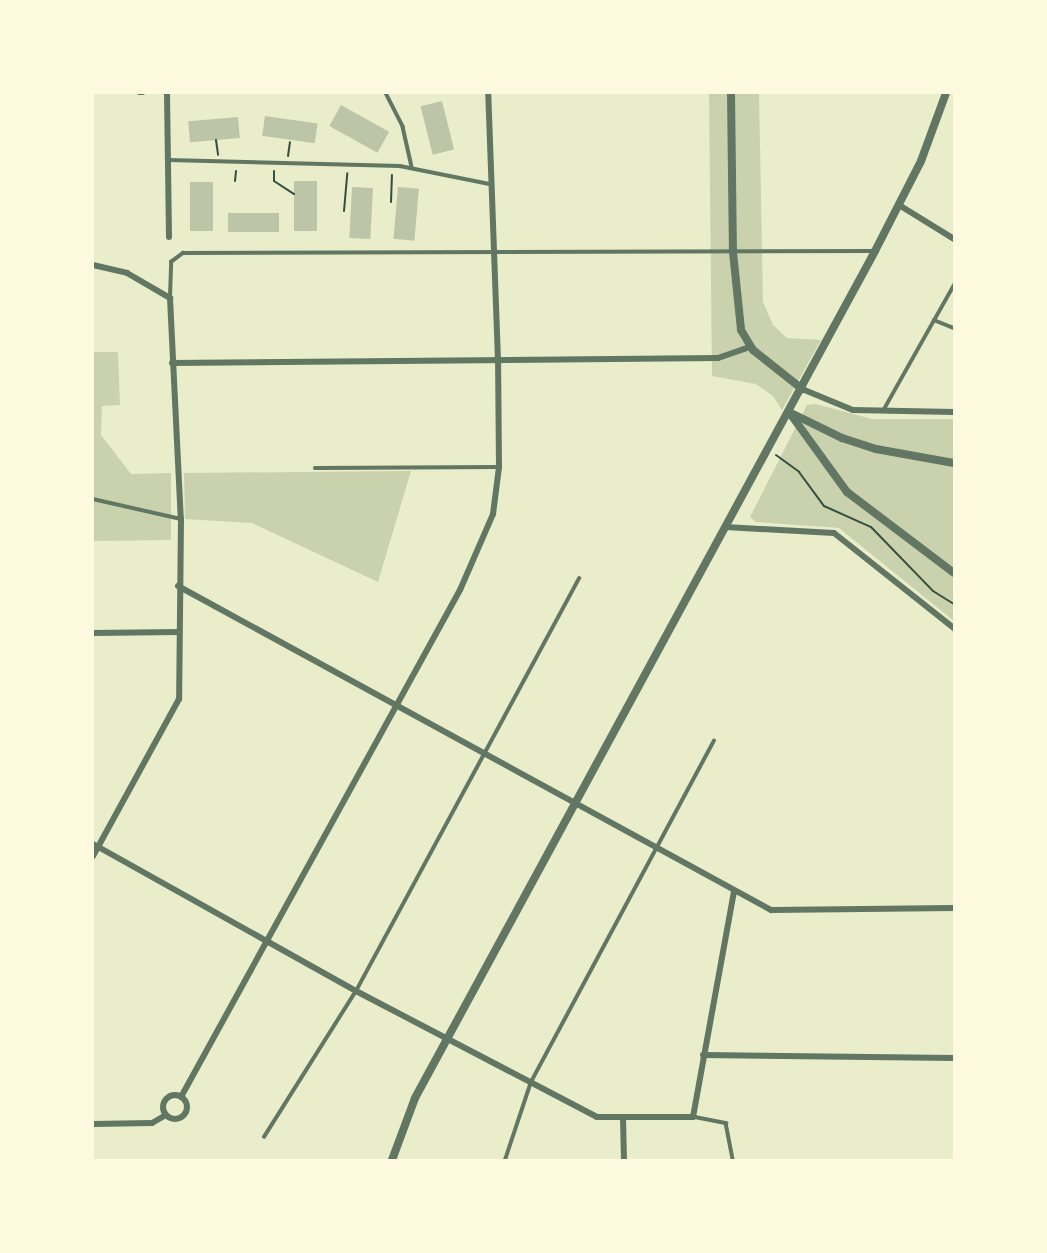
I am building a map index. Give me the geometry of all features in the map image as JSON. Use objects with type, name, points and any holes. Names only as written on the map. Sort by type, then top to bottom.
[{"type":"street","points":[[167,93],[169,237]]},
{"type":"street","points":[[166,1115],[164,1101],[181,1097],[397,706],[485,540],[499,467],[498,360],[491,254],[488,93]]},
{"type":"street","points":[[731,93],[733,252],[738,314],[750,347],[802,389],[853,410],[954,412]]},
{"type":"street","points":[[392,1160],[415,1098],[802,389],[899,205],[946,93]]},
{"type":"street","points":[[899,205],[954,239]]},
{"type":"street","points":[[93,265],[127,272],[170,298],[181,519],[178,586],[179,699],[96,846],[93,856]]},
{"type":"street","points":[[172,363],[718,358],[750,347]]},
{"type":"street","points":[[789,412],[842,439],[954,463]]},
{"type":"street","points":[[789,412],[847,492],[954,573]]},
{"type":"street","points":[[725,527],[834,533],[954,628]]},
{"type":"street","points":[[178,586],[771,910],[785,912],[954,908]]},
{"type":"street","points":[[93,633],[179,632]]},
{"type":"street","points":[[96,846],[268,939],[356,991],[597,1117],[693,1117],[734,891]]},
{"type":"street","points":[[703,1055],[954,1058]]},
{"type":"street","points":[[93,1124],[152,1123],[166,1115],[178,1119],[185,1113],[186,1104],[181,1097]]},
{"type":"street","points":[[623,1117],[624,1160]]},
{"type":"lane","points":[[386,93],[407,140],[412,167]]},
{"type":"lane","points":[[169,160],[288,160],[412,167],[489,184]]},
{"type":"lane","points":[[170,298],[171,262],[183,253],[875,251]]},
{"type":"lane","points":[[882,412],[954,285]]},
{"type":"lane","points":[[934,320],[954,328]]},
{"type":"lane","points":[[315,468],[499,467]]},
{"type":"lane","points":[[93,499],[181,519]]},
{"type":"lane","points":[[264,1137],[356,991],[579,578]]},
{"type":"lane","points":[[505,1160],[531,1082],[714,741]]},
{"type":"lane","points":[[693,1117],[726,1123],[733,1160]]},
{"type":"path","points":[[216,140],[218,159]]},
{"type":"path","points":[[288,160],[290,142]]},
{"type":"path","points":[[274,160],[274,181],[294,194]]},
{"type":"path","points":[[344,211],[348,163]]},
{"type":"path","points":[[391,202],[392,166]]},
{"type":"path","points":[[768,449],[799,472],[824,506],[871,527],[933,592],[954,604]]},
{"type":"green space","points":[[709,93],[759,93],[763,302],[773,325],[787,338],[821,340],[782,410],[773,396],[756,384],[712,376]]},
{"type":"green space","points":[[93,352],[118,352],[120,405],[102,406],[101,435],[131,474],[171,473],[171,540],[93,541]]},
{"type":"green space","points":[[816,404],[872,419],[954,419],[954,621],[839,528],[756,522],[750,517],[807,405]]},
{"type":"green space","points":[[411,471],[378,582],[252,523],[185,519],[184,473]]},
{"type":"building","points":[[442,101],[454,150],[433,155],[421,106]]},
{"type":"building","points":[[341,105],[389,132],[377,153],[329,126]]},
{"type":"building","points":[[265,116],[317,123],[315,143],[262,136]]},
{"type":"building","points":[[238,117],[240,138],[190,142],[188,121]]},
{"type":"building","points":[[294,181],[317,181],[317,231],[294,231]]},
{"type":"building","points":[[190,182],[213,182],[213,231],[190,231]]},
{"type":"building","points":[[352,187],[373,188],[370,239],[349,238]]},
{"type":"building","points":[[398,187],[419,189],[414,241],[393,239]]},
{"type":"building","points":[[228,213],[279,213],[279,232],[228,232]]}]
